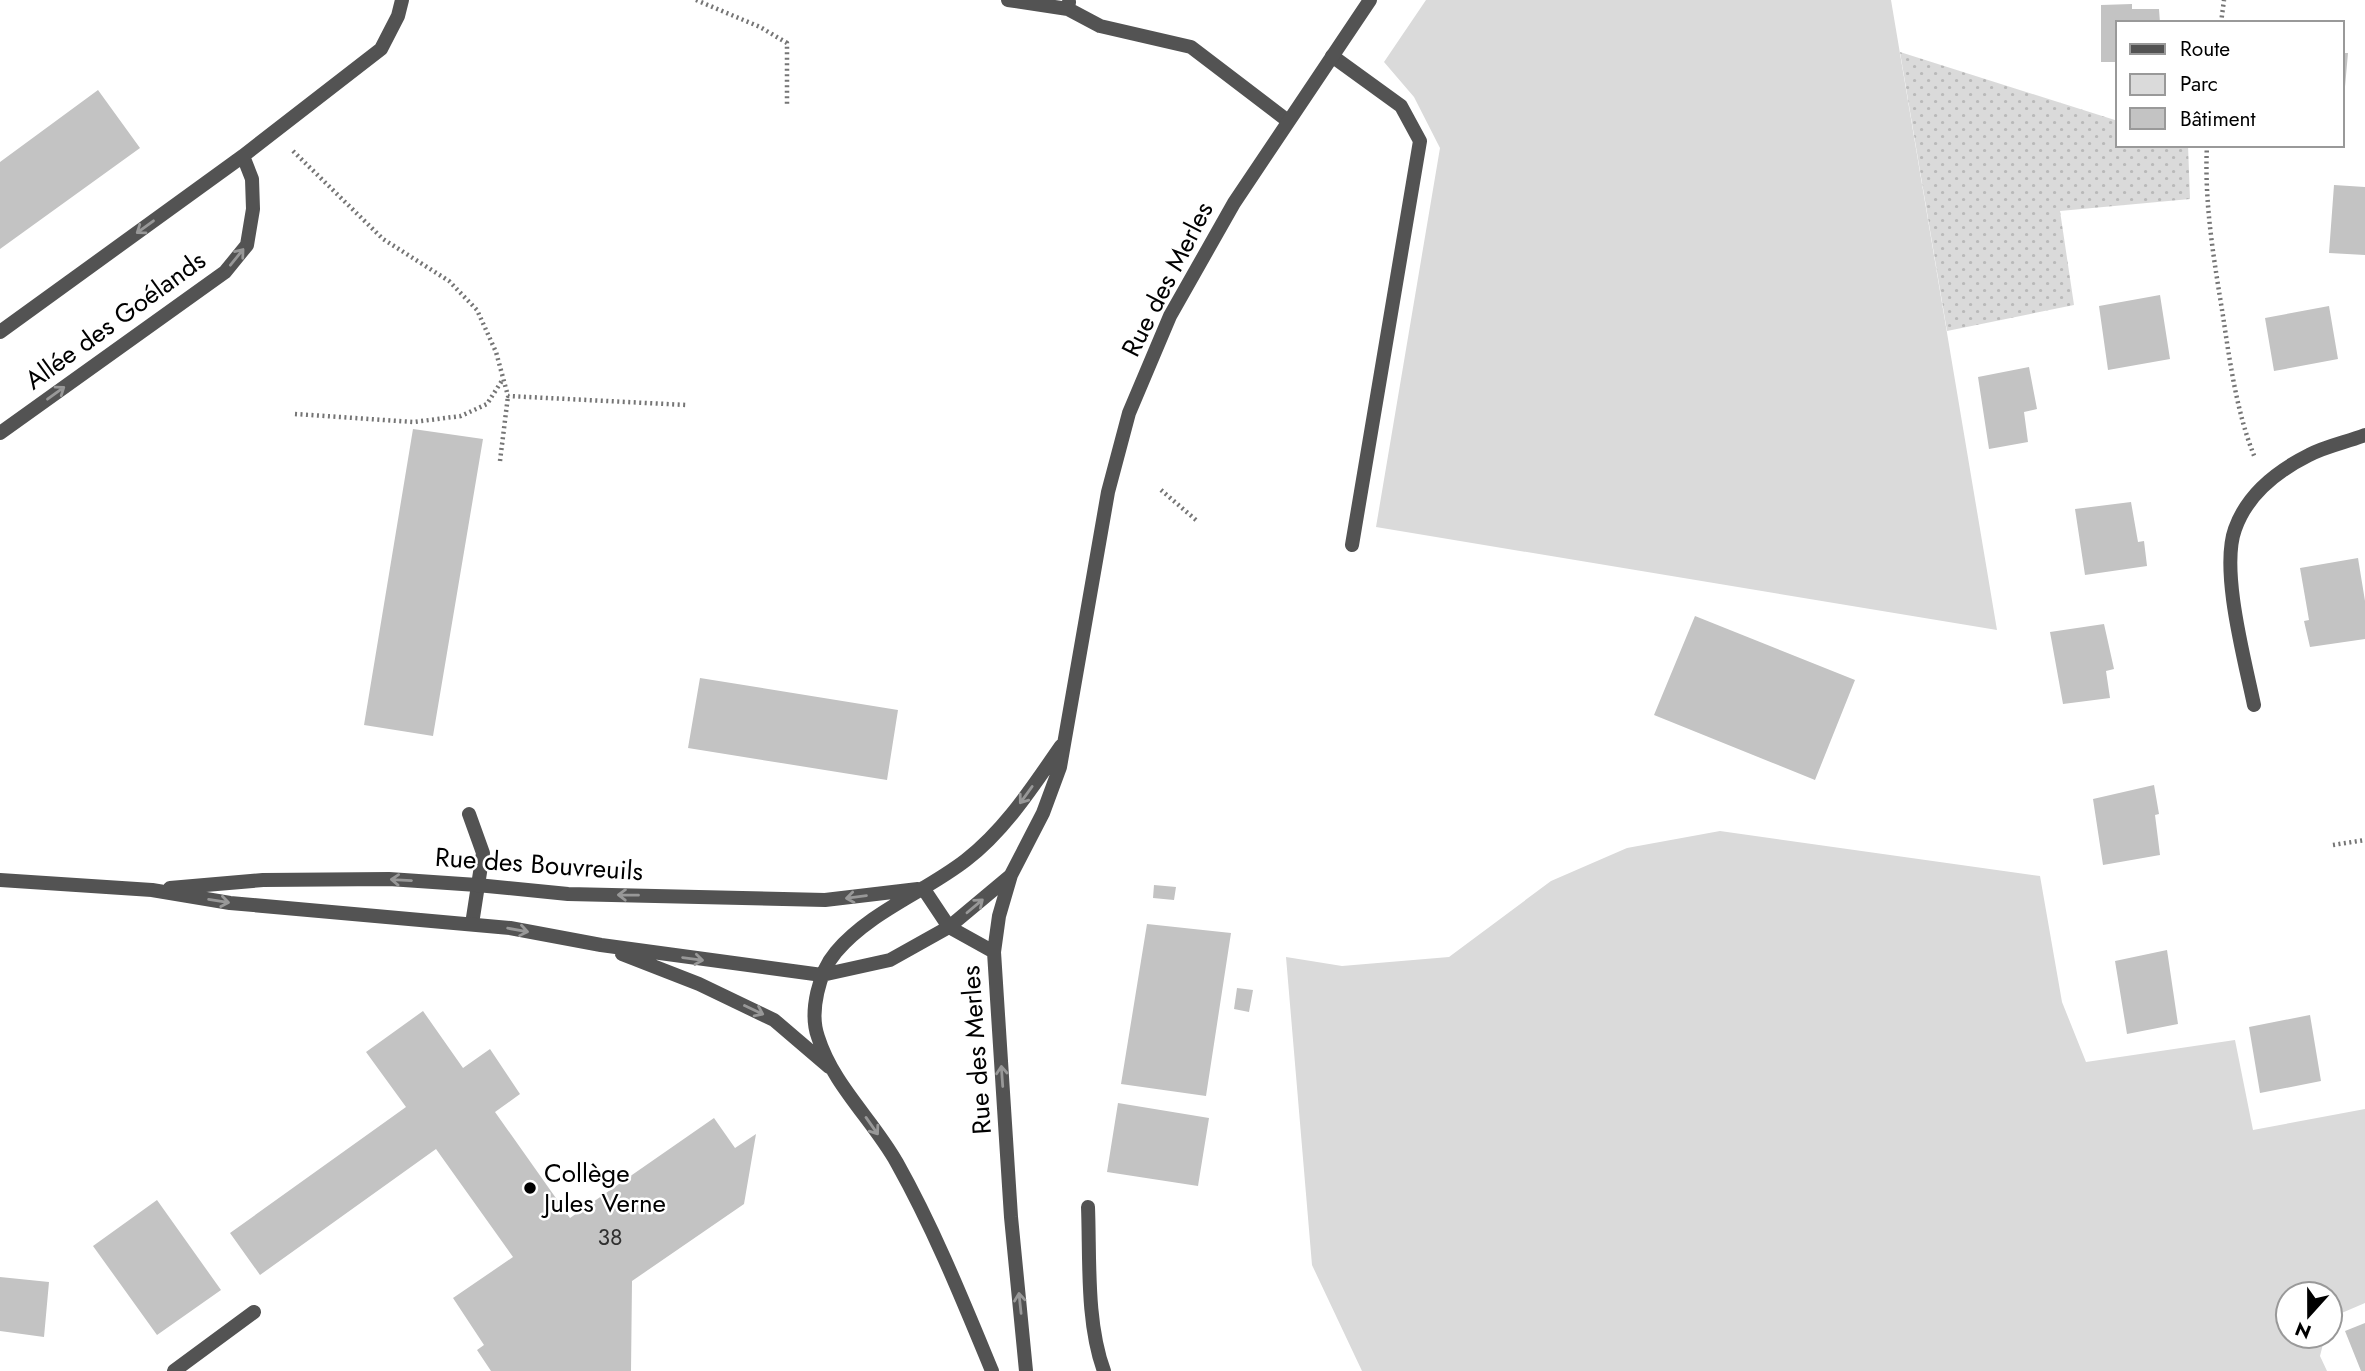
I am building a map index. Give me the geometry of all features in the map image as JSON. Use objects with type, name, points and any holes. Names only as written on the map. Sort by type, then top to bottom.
[{"type":"street","points":[[0,332],[275,133],[381,49],[398,16],[402,0]]},
{"type":"street","points":[[1008,0],[1069,5],[1100,26],[1191,47],[1288,121]]},
{"type":"street","name":"Rue des Merles","points":[[1026,1371],[1011,1217],[994,952],[999,916],[1011,875],[1043,813],[1060,767],[1108,492],[1129,414],[1170,316],[1234,203],[1370,0]]},
{"type":"street","points":[[1332,56],[1401,106],[1420,141],[1352,544]]},
{"type":"street","name":"Allée des Goélands","points":[[0,433],[225,272],[247,245],[253,209],[252,179],[243,156]]},
{"type":"street","points":[[2254,705],[2229,575],[2234,531],[2253,495],[2266,483],[2309,455],[2365,435]]},
{"type":"street","name":"Rue des Merles","points":[[822,975],[835,952],[862,929],[966,860],[1006,823],[1066,739]]},
{"type":"street","points":[[469,814],[483,853],[472,925]]},
{"type":"street","points":[[601,945],[822,975],[890,960],[949,928],[1011,875]]},
{"type":"street","name":"Rue des Bouvreuils","points":[[152,890],[263,880],[389,879],[568,894],[825,900],[923,888]]},
{"type":"street","name":"Rue des Bouvreuils","points":[[0,880],[152,890],[230,903],[510,928],[601,945]]},
{"type":"street","points":[[923,888],[949,928],[994,952]]},
{"type":"street","points":[[601,945],[699,984],[774,1020],[833,1070]]},
{"type":"street","points":[[822,975],[815,1011],[817,1036],[833,1070],[896,1162],[961,1296],[992,1371]]},
{"type":"street","points":[[1088,1207],[1093,1314],[1098,1356],[1104,1371]]},
{"type":"street","points":[[174,1371],[254,1312]]},
{"type":"path","points":[[696,0],[760,27],[786,43],[786,104]]},
{"type":"path","points":[[2221,21],[2224,0]]},
{"type":"path","points":[[275,133],[383,239],[449,281],[477,310],[496,352],[508,396],[500,461]]},
{"type":"path","points":[[2207,147],[2206,173],[2211,237],[2232,378],[2250,444],[2266,483]]},
{"type":"path","points":[[295,414],[414,422],[461,416],[486,404],[504,379]]},
{"type":"path","points":[[508,396],[686,405]]},
{"type":"path","points":[[1161,490],[1196,520]]},
{"type":"path","points":[[2333,845],[2365,840]]},
{"type":"green space","points":[[1426,0],[1891,0],[1997,630],[1376,527],[1440,148],[1414,97],[1384,62]]},
{"type":"green space","points":[[1900,52],[2116,120],[2116,147],[2188,147],[2190,199],[2060,211],[2074,305],[1947,331]]},
{"type":"green space","points":[[1720,831],[2040,876],[2062,1002],[2086,1062],[2235,1040],[2253,1130],[2365,1109],[2365,1303],[2344,1312],[2344,1280],[2274,1280],[2274,1350],[2322,1350],[2320,1356],[2327,1371],[1362,1371],[1312,1265],[1286,957],[1342,966],[1449,957],[1551,881],[1627,848]]},
{"type":"building","points":[[2132,4],[2132,9],[2159,9],[2160,21],[2116,21],[2116,62],[2101,62],[2101,5]]},
{"type":"building","points":[[2344,53],[2348,53],[2344,98]]},
{"type":"building","points":[[98,90],[140,148],[0,249],[0,162]]},
{"type":"building","points":[[2334,185],[2365,187],[2365,255],[2329,253]]},
{"type":"building","points":[[2160,295],[2170,359],[2108,370],[2099,306]]},
{"type":"building","points":[[2329,306],[2338,359],[2274,371],[2265,318]]},
{"type":"building","points":[[2029,367],[2037,409],[2024,412],[2028,442],[1989,449],[1978,377]]},
{"type":"building","points":[[413,429],[483,439],[433,736],[364,725]]},
{"type":"building","points":[[2131,502],[2138,542],[2144,541],[2147,566],[2085,575],[2075,509]]},
{"type":"building","points":[[2358,558],[2365,601],[2365,639],[2310,647],[2304,621],[2309,620],[2300,568]]},
{"type":"building","points":[[1695,616],[1855,680],[1815,780],[1654,715]]},
{"type":"building","points":[[2104,624],[2114,669],[2106,671],[2110,698],[2063,704],[2050,632]]},
{"type":"building","points":[[700,678],[898,710],[887,780],[688,748]]},
{"type":"building","points":[[2154,785],[2159,814],[2155,815],[2160,855],[2103,865],[2093,799]]},
{"type":"building","points":[[1154,885],[1176,887],[1174,900],[1153,898]]},
{"type":"building","points":[[1147,924],[1231,933],[1206,1096],[1121,1084]]},
{"type":"building","points":[[2167,950],[2178,1024],[2127,1034],[2115,961]]},
{"type":"building","points":[[1237,988],[1253,990],[1249,1012],[1234,1009]]},
{"type":"building","points":[[423,1011],[463,1068],[490,1049],[520,1094],[495,1112],[570,1218],[714,1118],[735,1148],[756,1134],[744,1204],[632,1281],[631,1371],[491,1371],[477,1350],[484,1345],[453,1298],[513,1257],[436,1149],[260,1275],[230,1233],[406,1107],[366,1052]]},
{"type":"building","points":[[2310,1015],[2321,1081],[2260,1093],[2249,1027]]},
{"type":"building","points":[[1118,1103],[1209,1118],[1198,1186],[1107,1172]]},
{"type":"building","points":[[157,1200],[221,1290],[157,1335],[93,1246]]},
{"type":"building","points":[[0,1277],[49,1282],[44,1337],[0,1331]]},
{"type":"building","points":[[2365,1323],[2365,1371],[2361,1371],[2345,1331]]},
{"type":"place","name":"Collège Jules Verne","points":[[530,1188]]}]
